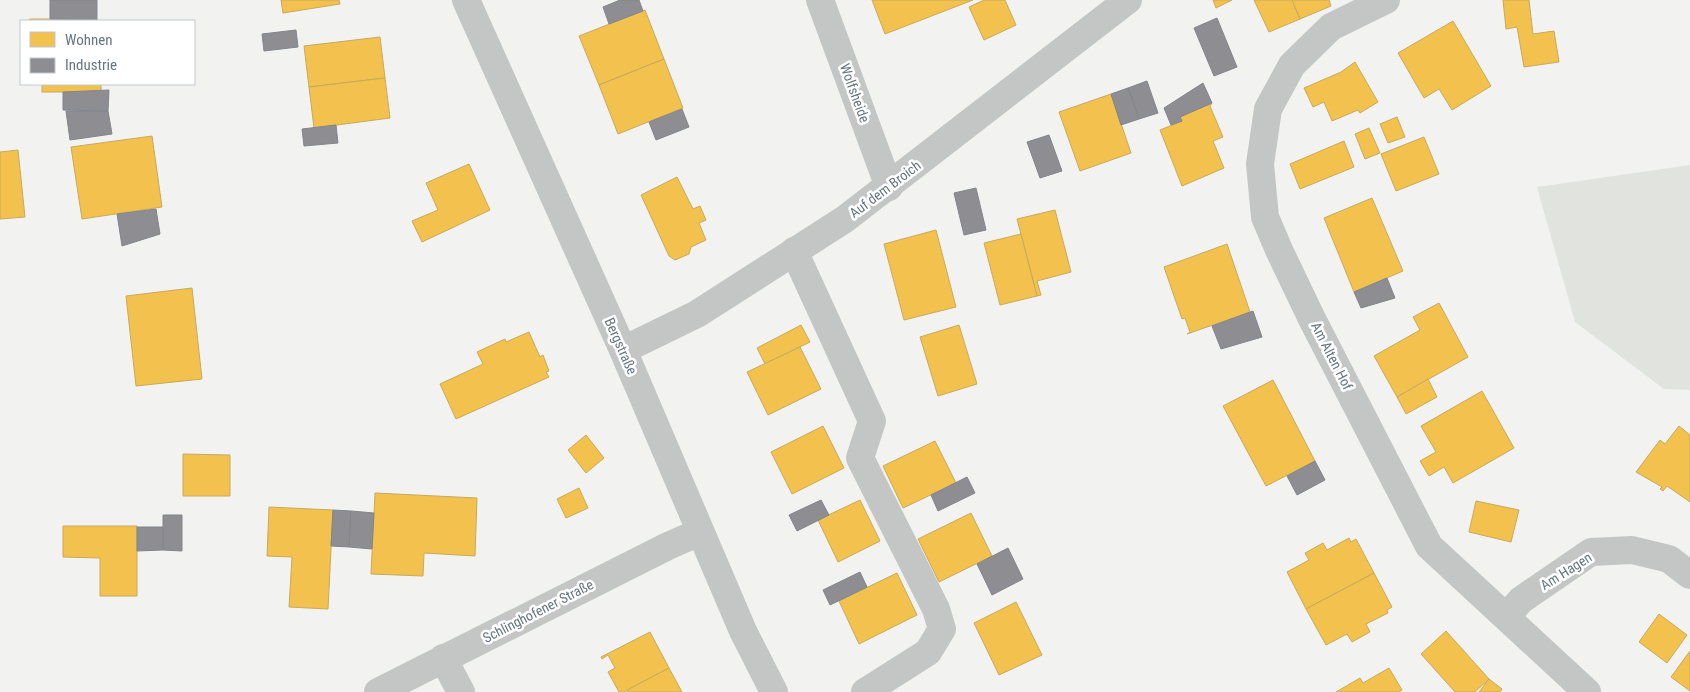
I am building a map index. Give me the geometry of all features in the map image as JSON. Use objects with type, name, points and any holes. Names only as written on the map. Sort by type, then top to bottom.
[{"type":"street","name":"Bergstraße","points":[[466,0],[623,350],[743,631],[774,692]]},
{"type":"street","name":"Wolfsheide","points":[[820,0],[889,187]]},
{"type":"street","name":"Auf dem Broich","points":[[623,350],[697,314],[845,219],[889,187],[1128,0]]},
{"type":"street","name":"Am Alten Hof","points":[[1386,0],[1331,27],[1292,65],[1268,109],[1260,164],[1266,217],[1279,250],[1312,319],[1429,546],[1587,692]]},
{"type":"street","points":[[794,252],[872,421],[860,458],[936,609],[942,629],[928,652],[865,692]]},
{"type":"street","name":"Schlinghofener Straße","points":[[378,692],[668,546],[700,532]]},
{"type":"street","name":"Am Hagen","points":[[1506,616],[1521,600],[1591,552],[1632,550],[1669,559],[1690,574]]},
{"type":"street","points":[[443,658],[461,692]]},
{"type":"shaded area","points":[[1690,165],[1690,390],[1664,389],[1575,322],[1537,187]]},
{"type":"building: Wohnen","points":[[281,0],[339,0],[340,4],[283,13]]},
{"type":"building: Wohnen","points":[[872,0],[973,0],[885,34]]},
{"type":"building: Wohnen","points":[[984,0],[1005,0],[1016,25],[984,40],[969,7]]},
{"type":"building: Wohnen","points":[[1213,0],[1232,0],[1216,8]]},
{"type":"building: Wohnen","points":[[1254,0],[1292,0],[1300,19],[1269,32]]},
{"type":"building: Wohnen","points":[[1292,0],[1329,0],[1331,6],[1300,19]]},
{"type":"building: Wohnen","points":[[1503,0],[1529,0],[1533,34],[1554,31],[1559,62],[1524,67],[1517,27],[1506,29]]},
{"type":"building: Wohnen","points":[[645,10],[664,59],[599,85],[579,36]]},
{"type":"building: Wohnen","points":[[30,19],[87,19],[87,20]]},
{"type":"building: Wohnen","points":[[1453,21],[1491,86],[1452,110],[1439,89],[1424,98],[1398,53]]},
{"type":"building: Wohnen","points":[[380,37],[385,78],[309,87],[304,46]]},
{"type":"building: Wohnen","points":[[664,59],[683,108],[618,134],[599,85]]},
{"type":"building: Wohnen","points":[[1355,62],[1378,102],[1360,113],[1358,110],[1332,121],[1324,102],[1313,107],[1304,88],[1341,72]]},
{"type":"building: Wohnen","points":[[385,78],[390,118],[314,128],[309,87]]},
{"type":"building: Wohnen","points":[[42,85],[101,85],[101,92],[42,92]]},
{"type":"building: Wohnen","points":[[1111,94],[1131,153],[1080,171],[1059,112]]},
{"type":"building: Wohnen","points":[[1212,103],[1210,106],[1223,137],[1213,141],[1224,168],[1182,186],[1160,130],[1182,121],[1180,117]]},
{"type":"building: Wohnen","points":[[1397,117],[1405,137],[1388,143],[1380,124]]},
{"type":"building: Wohnen","points":[[1369,128],[1380,153],[1365,159],[1355,134]]},
{"type":"building: Wohnen","points":[[152,136],[162,207],[82,219],[71,147]]},
{"type":"building: Wohnen","points":[[1424,137],[1439,174],[1396,191],[1381,154]]},
{"type":"building: Wohnen","points":[[1344,141],[1354,167],[1300,189],[1290,164]]},
{"type":"building: Wohnen","points":[[18,150],[25,217],[0,219],[0,152]]},
{"type":"building: Wohnen","points":[[469,164],[490,210],[422,242],[412,221],[438,210],[426,183]]},
{"type":"building: Wohnen","points":[[677,177],[693,209],[700,206],[706,220],[699,223],[706,240],[691,247],[689,254],[675,260],[669,256],[641,195]]},
{"type":"building: Wohnen","points":[[1372,198],[1403,271],[1354,292],[1324,218]]},
{"type":"building: Wohnen","points":[[1055,210],[1071,272],[1037,281],[1041,295],[1037,296],[1017,219]]},
{"type":"building: Wohnen","points":[[936,230],[956,307],[904,320],[884,244]]},
{"type":"building: Wohnen","points":[[1021,234],[1037,296],[1000,305],[984,243]]},
{"type":"building: Wohnen","points":[[1227,244],[1250,312],[1187,334],[1190,332],[1185,318],[1182,319],[1164,267]]},
{"type":"building: Wohnen","points":[[192,288],[202,379],[136,386],[126,296]]},
{"type":"building: Wohnen","points":[[1439,303],[1468,357],[1397,397],[1374,356],[1420,330],[1413,317]]},
{"type":"building: Wohnen","points":[[801,325],[810,342],[765,364],[757,348]]},
{"type":"building: Wohnen","points":[[959,325],[977,384],[938,396],[920,337]]},
{"type":"building: Wohnen","points":[[529,332],[540,357],[543,355],[549,371],[546,372],[549,377],[456,419],[440,384],[483,364],[477,352],[505,339],[506,342]]},
{"type":"building: Wohnen","points":[[800,347],[821,389],[768,415],[747,372]]},
{"type":"building: Wohnen","points":[[1428,379],[1437,397],[1406,414],[1397,397]]},
{"type":"building: Wohnen","points":[[1273,380],[1315,461],[1266,486],[1223,406]]},
{"type":"building: Wohnen","points":[[1482,391],[1514,448],[1453,483],[1444,467],[1429,476],[1420,461],[1436,452],[1421,426]]},
{"type":"building: Wohnen","points":[[823,426],[844,468],[792,494],[771,452]]},
{"type":"building: Wohnen","points":[[1679,426],[1690,435],[1690,502],[1667,486],[1663,491],[1660,489],[1662,487],[1636,472],[1660,440],[1665,444]]},
{"type":"building: Wohnen","points":[[586,435],[604,458],[586,473],[568,450]]},
{"type":"building: Wohnen","points":[[935,441],[956,483],[903,508],[883,466]]},
{"type":"building: Wohnen","points":[[183,454],[230,455],[230,496],[183,496]]},
{"type":"building: Wohnen","points":[[579,488],[588,508],[566,518],[557,499]]},
{"type":"building: Wohnen","points":[[375,493],[477,498],[475,556],[424,553],[423,576],[371,574]]},
{"type":"building: Wohnen","points":[[860,500],[880,541],[838,562],[818,520]]},
{"type":"building: Wohnen","points":[[1476,501],[1519,510],[1511,542],[1469,532]]},
{"type":"building: Wohnen","points":[[269,507],[333,510],[328,609],[289,607],[292,557],[267,556]]},
{"type":"building: Wohnen","points":[[971,513],[992,556],[939,582],[918,539]]},
{"type":"building: Wohnen","points":[[63,526],[137,526],[137,596],[100,596],[100,558],[63,557]]},
{"type":"building: Wohnen","points":[[1349,538],[1351,542],[1356,539],[1374,573],[1306,609],[1287,572],[1309,560],[1305,553],[1323,543],[1327,550]]},
{"type":"building: Wohnen","points":[[897,573],[917,615],[859,644],[839,601]]},
{"type":"building: Wohnen","points":[[1374,573],[1392,607],[1387,610],[1388,613],[1366,624],[1370,632],[1352,642],[1347,634],[1326,645],[1306,609]]},
{"type":"building: Wohnen","points":[[1016,602],[1042,655],[999,675],[974,623]]},
{"type":"building: Wohnen","points":[[1659,614],[1687,635],[1667,663],[1639,642]]},
{"type":"building: Wohnen","points":[[1446,631],[1489,679],[1475,692],[1455,692],[1421,654]]},
{"type":"building: Wohnen","points":[[650,632],[669,668],[624,692],[619,692],[608,672],[615,668],[608,655],[602,659],[601,657]]},
{"type":"building: Wohnen","points":[[1690,651],[1690,691],[1671,677]]},
{"type":"building: Wohnen","points":[[669,668],[682,692],[628,692],[627,690]]},
{"type":"building: Wohnen","points":[[1389,668],[1402,690],[1399,692],[1336,692],[1360,678],[1363,683]]},
{"type":"building: Wohnen","points":[[1489,679],[1502,689],[1500,692],[1479,692]]},
{"type":"building: Industrie","points":[[50,0],[97,0],[97,20],[50,19]]},
{"type":"building: Industrie","points":[[620,0],[639,0],[643,11],[609,24],[603,7]]},
{"type":"building: Industrie","points":[[1217,18],[1237,67],[1214,76],[1194,28]]},
{"type":"building: Industrie","points":[[296,30],[298,47],[264,51],[262,34]]},
{"type":"building: Industrie","points":[[1147,81],[1158,113],[1139,119],[1128,88]]},
{"type":"building: Industrie","points":[[1203,83],[1212,103],[1180,117],[1182,121],[1171,125],[1164,108]]},
{"type":"building: Industrie","points":[[1128,88],[1139,119],[1121,125],[1111,94]]},
{"type":"building: Industrie","points":[[109,90],[108,111],[63,110],[63,92]]},
{"type":"building: Industrie","points":[[682,109],[689,127],[656,140],[649,122]]},
{"type":"building: Industrie","points":[[66,111],[108,111],[112,134],[70,140]]},
{"type":"building: Industrie","points":[[336,125],[338,143],[304,146],[302,129]]},
{"type":"building: Industrie","points":[[1049,135],[1062,171],[1040,178],[1027,142]]},
{"type":"building: Industrie","points":[[976,188],[986,230],[964,235],[954,193]]},
{"type":"building: Industrie","points":[[156,209],[160,234],[122,246],[117,214]]},
{"type":"building: Industrie","points":[[1387,278],[1395,298],[1361,308],[1354,292]]},
{"type":"building: Industrie","points":[[1253,311],[1262,337],[1221,349],[1212,326]]},
{"type":"building: Industrie","points":[[1315,461],[1325,480],[1297,495],[1287,476]]},
{"type":"building: Industrie","points":[[967,477],[975,493],[938,511],[931,495]]},
{"type":"building: Industrie","points":[[821,500],[829,515],[797,531],[789,515]]},
{"type":"building: Industrie","points":[[333,510],[351,511],[349,547],[331,546]]},
{"type":"building: Industrie","points":[[351,511],[374,513],[372,549],[349,547]]},
{"type":"building: Industrie","points":[[163,515],[182,515],[182,551],[163,550]]},
{"type":"building: Industrie","points":[[137,527],[163,527],[163,550],[137,551]]},
{"type":"building: Industrie","points":[[1008,548],[1023,579],[992,595],[977,564]]},
{"type":"building: Industrie","points":[[860,572],[867,587],[830,605],[823,590]]}]
